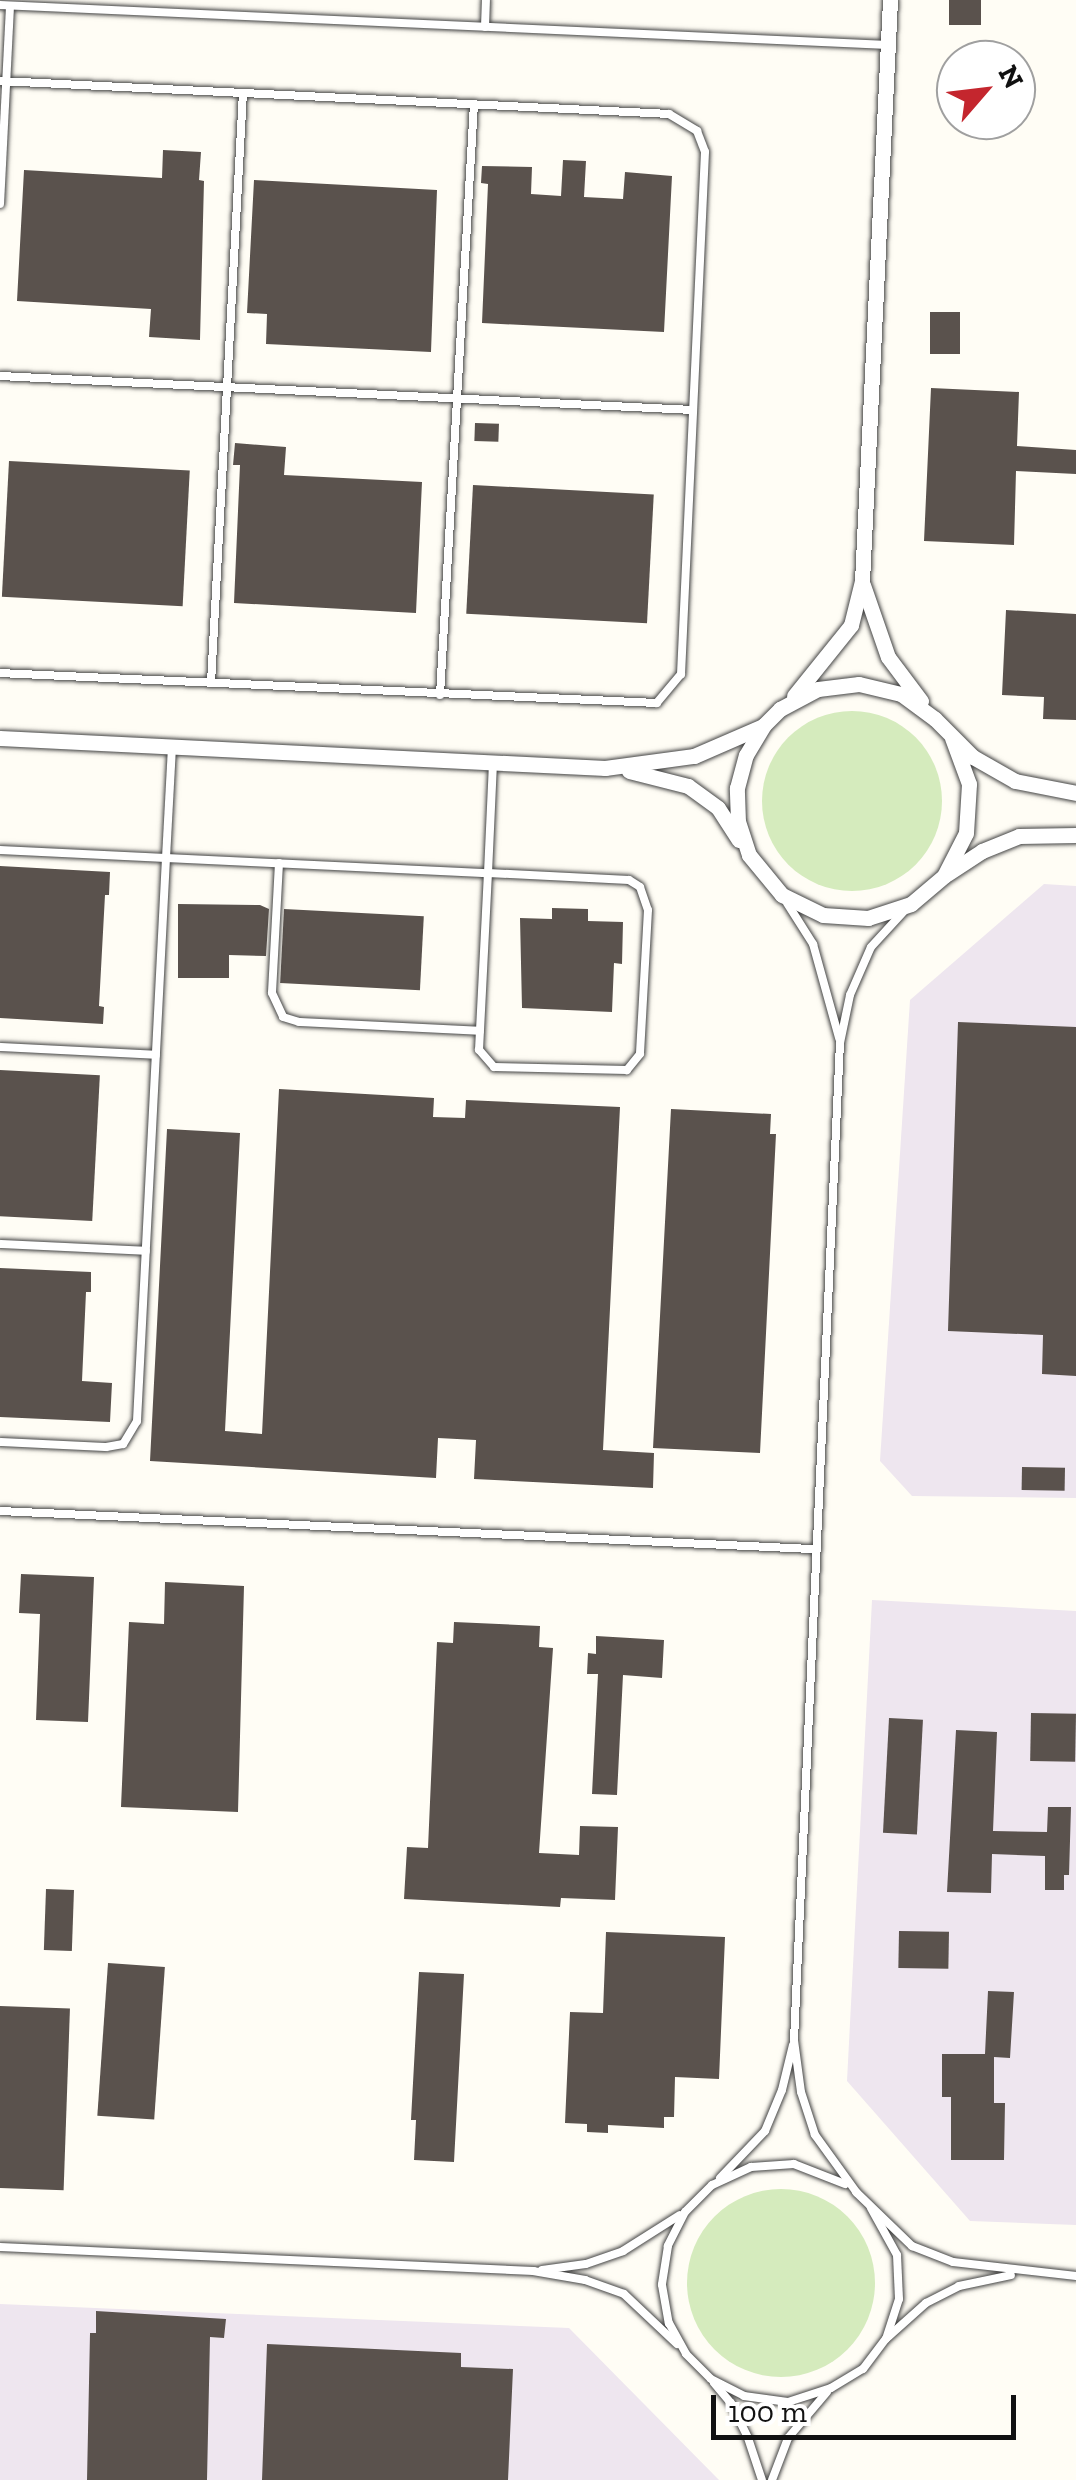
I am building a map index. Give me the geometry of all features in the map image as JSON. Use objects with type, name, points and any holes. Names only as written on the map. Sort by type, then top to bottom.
[{"type":"street","points":[[749,854],[738,822],[737,788],[746,755],[764,725],[820,668],[850,625],[862,581],[890,0]]},
{"type":"street","points":[[862,581],[888,658],[952,738],[1015,781],[1076,793]]},
{"type":"street","points":[[780,709],[818,689],[860,684],[901,694],[936,718]]},
{"type":"street","points":[[605,768],[694,756],[764,725]]},
{"type":"street","points":[[0,738],[605,768],[688,786],[718,808],[782,894],[823,915],[868,918],[911,904],[982,851],[1019,836],[1076,835]]},
{"type":"street","points":[[944,876],[966,833],[969,784],[952,738]]},
{"type":"lane","points":[[485,27],[486,0]]},
{"type":"lane","points":[[0,204],[5,6],[93,5],[888,45]]},
{"type":"lane","points":[[0,673],[657,703],[670,692],[681,674],[705,152],[697,130],[669,114],[3,81]]},
{"type":"lane","points":[[211,684],[242,93]]},
{"type":"lane","points":[[440,695],[474,104]]},
{"type":"lane","points":[[0,376],[693,410]]},
{"type":"lane","points":[[0,1442],[106,1447],[123,1444],[133,1433],[172,747]]},
{"type":"lane","points":[[0,850],[279,863],[488,873],[629,880],[640,887],[648,910],[640,1054],[635,1064],[617,1073],[494,1067],[479,1050],[488,873],[493,762]]},
{"type":"lane","points":[[279,863],[272,993],[282,1016],[298,1022],[480,1031]]},
{"type":"lane","points":[[782,894],[813,944],[830,992],[840,1043]]},
{"type":"lane","points":[[911,904],[872,947],[850,995],[840,1043],[794,2040],[801,2092],[815,2135],[857,2193],[912,2246],[953,2262],[1025,2274],[1076,2276]]},
{"type":"lane","points":[[0,1047],[156,1055]]},
{"type":"lane","points":[[0,1244],[146,1251]]},
{"type":"lane","points":[[0,1511],[814,1549]]},
{"type":"lane","points":[[533,2271],[586,2264],[623,2252],[685,2212],[765,2131],[782,2090],[794,2040]]},
{"type":"lane","points":[[712,2186],[751,2167],[794,2164],[838,2178],[857,2193]]},
{"type":"lane","points":[[871,2208],[896,2255],[899,2299],[886,2339]]},
{"type":"lane","points":[[685,2212],[668,2246],[662,2285],[669,2323],[686,2354]]},
{"type":"lane","points":[[0,2247],[533,2271],[585,2280],[624,2294],[711,2379],[730,2403],[762,2480]]},
{"type":"lane","points":[[711,2379],[744,2396],[788,2402],[831,2388],[864,2369],[886,2339],[926,2303],[959,2286],[1025,2274]]},
{"type":"lane","points":[[772,2480],[788,2438],[831,2388]]},
{"type":"shaded area","points":[[1044,884],[1076,886],[1076,1498],[912,1496],[880,1461],[910,1000]]},
{"type":"shaded area","points":[[872,1600],[1076,1611],[1076,2225],[970,2221],[847,2081]]},
{"type":"shaded area","points":[[0,2304],[569,2328],[719,2480],[0,2480]]},
{"type":"green space","points":[[852,711],[887,718],[916,737],[935,766],[942,801],[935,836],[916,865],[887,884],[852,891],[817,884],[788,865],[769,836],[762,801],[769,766],[788,737],[817,718]]},
{"type":"green space","points":[[781,2189],[817,2196],[847,2217],[868,2247],[875,2283],[868,2319],[847,2349],[817,2370],[781,2377],[745,2370],[715,2349],[694,2319],[687,2283],[694,2247],[715,2217],[745,2196]]},
{"type":"building","points":[[949,0],[981,0],[981,25],[949,25]]},
{"type":"building","points":[[163,150],[201,152],[199,180],[204,181],[200,340],[149,337],[151,309],[17,301],[24,170],[162,178]]},
{"type":"building","points":[[563,160],[586,161],[584,197],[623,199],[625,172],[672,176],[664,332],[482,323],[488,184],[481,183],[482,166],[532,167],[531,194],[561,196]]},
{"type":"building","points":[[254,180],[437,190],[431,352],[266,344],[267,314],[247,313]]},
{"type":"building","points":[[930,312],[960,312],[960,354],[930,354]]},
{"type":"building","points":[[931,388],[1019,392],[1017,446],[1076,450],[1076,474],[1016,471],[1014,545],[924,541]]},
{"type":"building","points":[[475,423],[499,424],[498,442],[474,441]]},
{"type":"building","points":[[235,443],[286,447],[284,475],[422,482],[416,613],[234,603],[240,465],[233,465]]},
{"type":"building","points":[[9,461],[190,470],[183,606],[2,597]]},
{"type":"building","points":[[473,485],[654,494],[647,623],[466,614]]},
{"type":"building","points":[[1006,610],[1076,614],[1076,720],[1043,719],[1044,697],[1002,695]]},
{"type":"building","points":[[0,866],[110,872],[109,895],[105,895],[99,1006],[104,1007],[103,1024],[0,1018]]},
{"type":"building","points":[[178,904],[260,905],[269,909],[266,956],[229,955],[229,978],[178,978]]},
{"type":"building","points":[[552,908],[588,909],[588,921],[623,922],[622,964],[614,963],[612,1012],[522,1008],[520,918],[552,919]]},
{"type":"building","points":[[284,909],[424,916],[420,990],[280,983]]},
{"type":"building","points":[[958,1022],[1076,1027],[1076,1376],[1042,1374],[1043,1335],[948,1331]]},
{"type":"building","points":[[0,1070],[100,1075],[92,1221],[0,1216]]},
{"type":"building","points":[[279,1089],[434,1098],[433,1117],[465,1118],[466,1100],[620,1107],[603,1450],[654,1453],[653,1488],[474,1479],[476,1440],[438,1438],[436,1478],[150,1461],[167,1129],[240,1133],[225,1431],[262,1434]]},
{"type":"building","points":[[671,1109],[771,1114],[770,1134],[776,1134],[760,1453],[653,1448]]},
{"type":"building","points":[[0,1268],[91,1272],[91,1292],[86,1292],[82,1381],[112,1383],[110,1422],[0,1417]]},
{"type":"building","points":[[1022,1467],[1065,1468],[1065,1491],[1022,1490]]},
{"type":"building","points":[[21,1574],[94,1577],[88,1722],[36,1720],[40,1614],[19,1613]]},
{"type":"building","points":[[165,1582],[244,1586],[238,1812],[121,1807],[129,1622],[164,1624]]},
{"type":"building","points":[[454,1622],[540,1626],[539,1647],[553,1648],[539,1853],[579,1855],[580,1826],[618,1827],[615,1900],[561,1898],[560,1907],[404,1899],[407,1847],[428,1848],[437,1642],[453,1643]]},
{"type":"building","points":[[596,1636],[664,1640],[662,1678],[623,1675],[617,1795],[592,1794],[598,1674],[587,1674],[588,1653],[596,1654]]},
{"type":"building","points":[[1031,1713],[1076,1714],[1075,1762],[1030,1761]]},
{"type":"building","points":[[889,1718],[923,1720],[917,1835],[883,1833]]},
{"type":"building","points":[[956,1730],[997,1732],[993,1831],[1047,1832],[1048,1807],[1071,1807],[1069,1875],[1064,1875],[1064,1890],[1045,1890],[1045,1856],[992,1854],[991,1893],[947,1892]]},
{"type":"building","points":[[46,1889],[74,1890],[72,1951],[44,1950]]},
{"type":"building","points":[[899,1931],[949,1932],[948,1969],[898,1968]]},
{"type":"building","points":[[606,1932],[725,1937],[719,2079],[675,2077],[674,2117],[664,2117],[664,2128],[608,2125],[608,2133],[587,2132],[587,2124],[565,2123],[570,2012],[603,2013]]},
{"type":"building","points":[[108,1963],[165,1967],[154,2120],[97,2116]]},
{"type":"building","points":[[419,1972],[464,1974],[454,2162],[414,2160],[416,2120],[411,2120]]},
{"type":"building","points":[[988,1991],[1014,1992],[1010,2058],[994,2057],[994,2103],[1005,2103],[1004,2160],[951,2160],[951,2097],[942,2097],[942,2054],[985,2054]]},
{"type":"building","points":[[0,2006],[70,2008],[64,2190],[0,2188]]},
{"type":"building","points":[[96,2311],[226,2319],[224,2338],[210,2337],[207,2480],[87,2480],[90,2333],[96,2333]]},
{"type":"building","points":[[267,2344],[461,2353],[461,2367],[513,2369],[508,2480],[262,2480]]}]
